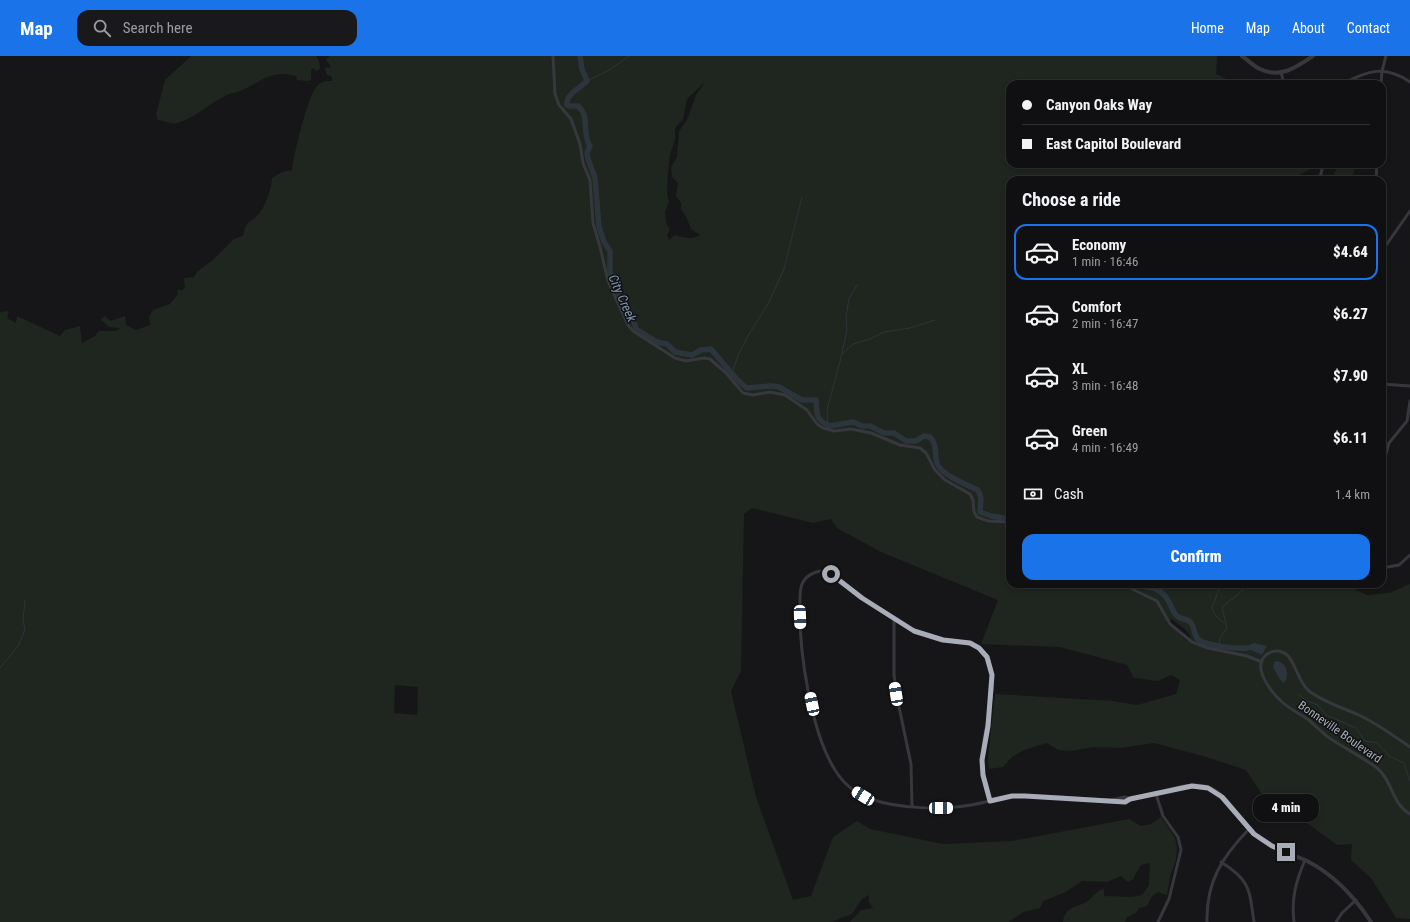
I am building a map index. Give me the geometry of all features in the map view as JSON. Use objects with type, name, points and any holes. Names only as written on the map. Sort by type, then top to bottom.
[{"type":"street","points":[[553,56],[555,94],[559,105],[571,119],[580,144],[583,163],[589,176],[593,223],[608,282],[613,296],[630,328],[675,358],[686,361],[704,358],[710,360],[726,373],[743,393],[753,395],[770,392],[785,395],[807,410],[817,424],[823,428],[834,431],[851,429],[871,432],[900,445],[920,448],[926,453],[934,470],[945,480],[970,494],[973,500],[974,512],[977,517],[988,521],[1006,522]]},
{"type":"street","points":[[1242,56],[1263,70],[1281,72],[1294,68],[1313,56]]},
{"type":"street","points":[[1381,80],[1386,56]]},
{"type":"street","points":[[1350,80],[1365,73],[1382,71],[1398,75],[1410,82]]},
{"type":"street","points":[[1281,72],[1283,80]]},
{"type":"street","points":[[1386,245],[1410,211]]},
{"type":"street","points":[[1386,384],[1410,386]]},
{"type":"street","points":[[1386,453],[1389,442],[1407,421],[1410,401]]},
{"type":"street","points":[[1386,567],[1395,566],[1405,560],[1410,554]]},
{"type":"street","points":[[990,801],[983,775],[982,760],[988,726],[992,675],[987,657],[979,648],[970,643],[948,641],[928,636],[894,619],[862,598],[831,574],[819,571],[810,574],[803,582],[802,586],[801,635],[805,673],[818,730],[835,770],[844,782],[863,796],[891,804],[954,807],[990,801],[1019,796],[1125,802],[1130,799],[1192,786],[1208,788],[1222,797],[1248,829],[1272,846],[1305,860],[1332,877],[1356,900],[1372,922]]},
{"type":"street","points":[[1131,588],[1157,601],[1170,624],[1192,642],[1208,648],[1247,656],[1262,662]]},
{"type":"street","points":[[894,619],[893,652],[895,684],[911,764],[912,806]]},
{"type":"street","name":"Bonneville Boulevard","points":[[1410,747],[1390,732],[1365,718],[1308,691],[1301,682],[1292,661],[1285,653],[1278,651],[1270,652],[1262,662],[1261,669],[1263,676],[1281,701],[1311,722],[1329,738],[1352,751],[1380,771],[1387,780],[1398,804],[1410,814]]},
{"type":"street","points":[[1156,794],[1163,816],[1178,837],[1181,850],[1173,876],[1170,895],[1158,922]]},
{"type":"street","points":[[1207,922],[1208,902],[1211,887],[1221,862],[1248,829]]},
{"type":"street","points":[[1294,922],[1294,891],[1305,860]]},
{"type":"street","points":[[1221,862],[1238,873],[1246,883],[1250,893],[1254,922]]},
{"type":"street","points":[[1336,922],[1342,913],[1356,900]]},
{"type":"shaded area","points":[[191,56],[316,56],[319,61],[320,69],[316,71],[313,68],[311,70],[311,79],[309,81],[297,80],[296,76],[287,74],[273,75],[240,91],[225,96],[183,121],[170,123],[158,120],[156,114],[165,80]]},
{"type":"shaded area","points":[[330,56],[1217,56],[1216,74],[1229,80],[1006,80],[1006,168],[1311,168],[1297,176],[1006,176],[1006,588],[1352,588],[1367,595],[1389,593],[1410,584],[1410,919],[1396,918],[1371,878],[1351,860],[1352,844],[1337,845],[1311,826],[1264,797],[1246,770],[1203,756],[1154,743],[1120,748],[1093,747],[1071,751],[1058,750],[1047,743],[1024,750],[1012,757],[1003,767],[989,769],[988,757],[995,694],[1113,701],[1137,705],[1176,694],[1180,680],[1171,675],[1158,681],[1134,678],[1127,665],[1060,647],[981,644],[998,600],[881,552],[837,528],[831,519],[813,523],[752,508],[744,514],[741,671],[731,691],[756,797],[793,900],[811,896],[833,837],[857,821],[870,829],[943,844],[1012,841],[1129,819],[1141,826],[1151,824],[1161,817],[1175,838],[1177,848],[1176,860],[1170,877],[1167,895],[1158,892],[1152,896],[1147,906],[1139,908],[1136,913],[1127,917],[1125,922],[1063,922],[1066,913],[1069,910],[1085,903],[1101,890],[1104,889],[1104,896],[1132,897],[1142,895],[1149,885],[1150,863],[1141,865],[1133,879],[1128,882],[1121,876],[1107,882],[1082,881],[1066,892],[1043,901],[1040,908],[1024,912],[1008,922],[850,922],[861,910],[873,908],[869,902],[869,895],[862,899],[852,914],[831,922],[0,922],[0,312],[9,311],[7,318],[16,323],[17,316],[60,336],[65,330],[80,326],[82,343],[95,336],[98,331],[116,331],[121,328],[109,327],[101,320],[105,316],[110,321],[125,316],[126,325],[136,330],[150,325],[149,317],[153,310],[170,304],[178,294],[177,290],[183,290],[185,287],[184,278],[194,277],[198,271],[213,260],[234,239],[243,236],[247,224],[259,214],[264,207],[272,178],[282,172],[292,170],[301,127],[309,102],[316,87],[321,82],[332,81],[332,77],[326,74],[325,67],[331,68],[326,59]],"holes":[[[705,82],[696,95],[687,120],[679,131],[677,157],[671,167],[672,177],[678,183],[676,196],[681,203],[681,210],[686,216],[691,229],[700,235],[693,238],[675,235],[669,240],[667,235],[670,230],[666,223],[665,212],[669,202],[667,194],[668,173],[670,154],[675,139],[675,128],[683,119],[687,99]],[[1172,619],[1186,630],[1191,637],[1187,641],[1167,623]],[[1278,661],[1286,667],[1288,676],[1285,682],[1283,682],[1273,667],[1273,663]],[[395,685],[418,687],[417,715],[394,713]]]},
{"type":"shaded area","points":[[1337,168],[1355,168],[1352,176],[1333,176]]},
{"type":"shaded area","points":[[1254,643],[1267,646],[1262,655],[1251,650],[1241,649]]},
{"type":"shaded area","points":[[1278,661],[1286,667],[1288,673],[1284,683],[1279,678],[1273,667],[1274,662]]},
{"type":"waterway","name":"City Creek","points":[[580,56],[582,69],[587,81],[568,98],[567,105],[578,106],[584,115],[586,136],[590,146],[587,153],[588,159],[595,178],[599,227],[604,242],[610,251],[610,273],[618,286],[619,296],[632,316],[636,329],[657,342],[667,344],[675,352],[692,355],[701,350],[711,349],[734,376],[747,388],[771,386],[779,387],[802,400],[816,400],[819,419],[830,426],[853,422],[862,426],[870,426],[884,433],[894,433],[906,441],[916,441],[924,436],[930,437],[934,443],[936,460],[939,467],[955,479],[978,490],[981,498],[980,512],[991,516],[1006,518]]},
{"type":"waterway","points":[[587,81],[609,70],[629,56]]},
{"type":"waterway","points":[[732,373],[739,353],[769,302],[784,269],[802,197]]},
{"type":"waterway","points":[[842,353],[847,330],[846,316],[849,299],[857,285]]},
{"type":"waterway","points":[[828,425],[827,410],[842,354],[853,344],[870,339],[884,332],[910,328],[935,320]]},
{"type":"waterway","name":"City Creek","points":[[1153,588],[1163,594],[1179,618],[1187,620],[1191,623],[1196,636],[1200,641],[1220,646],[1247,648]]},
{"type":"waterway","points":[[1220,588],[1212,608],[1215,615],[1224,623]]},
{"type":"waterway","points":[[1219,645],[1220,638],[1227,628],[1222,607],[1242,591],[1243,588]]},
{"type":"waterway","points":[[0,668],[18,646],[25,630],[23,620],[25,600]]},
{"type":"waterway","name":"City Creek","points":[[1298,694],[1307,701],[1318,705],[1326,715],[1356,728],[1365,741],[1377,743],[1389,756],[1404,763],[1410,781]]},
{"type":"route","points":[[831,574],[862,598],[914,631],[943,640],[970,643],[979,648],[987,657],[992,675],[988,726],[983,747],[982,760],[983,775],[990,801],[1004,797],[1025,796],[1125,802],[1130,799],[1188,787],[1204,786],[1216,791],[1248,829],[1260,839],[1286,852]]}]
